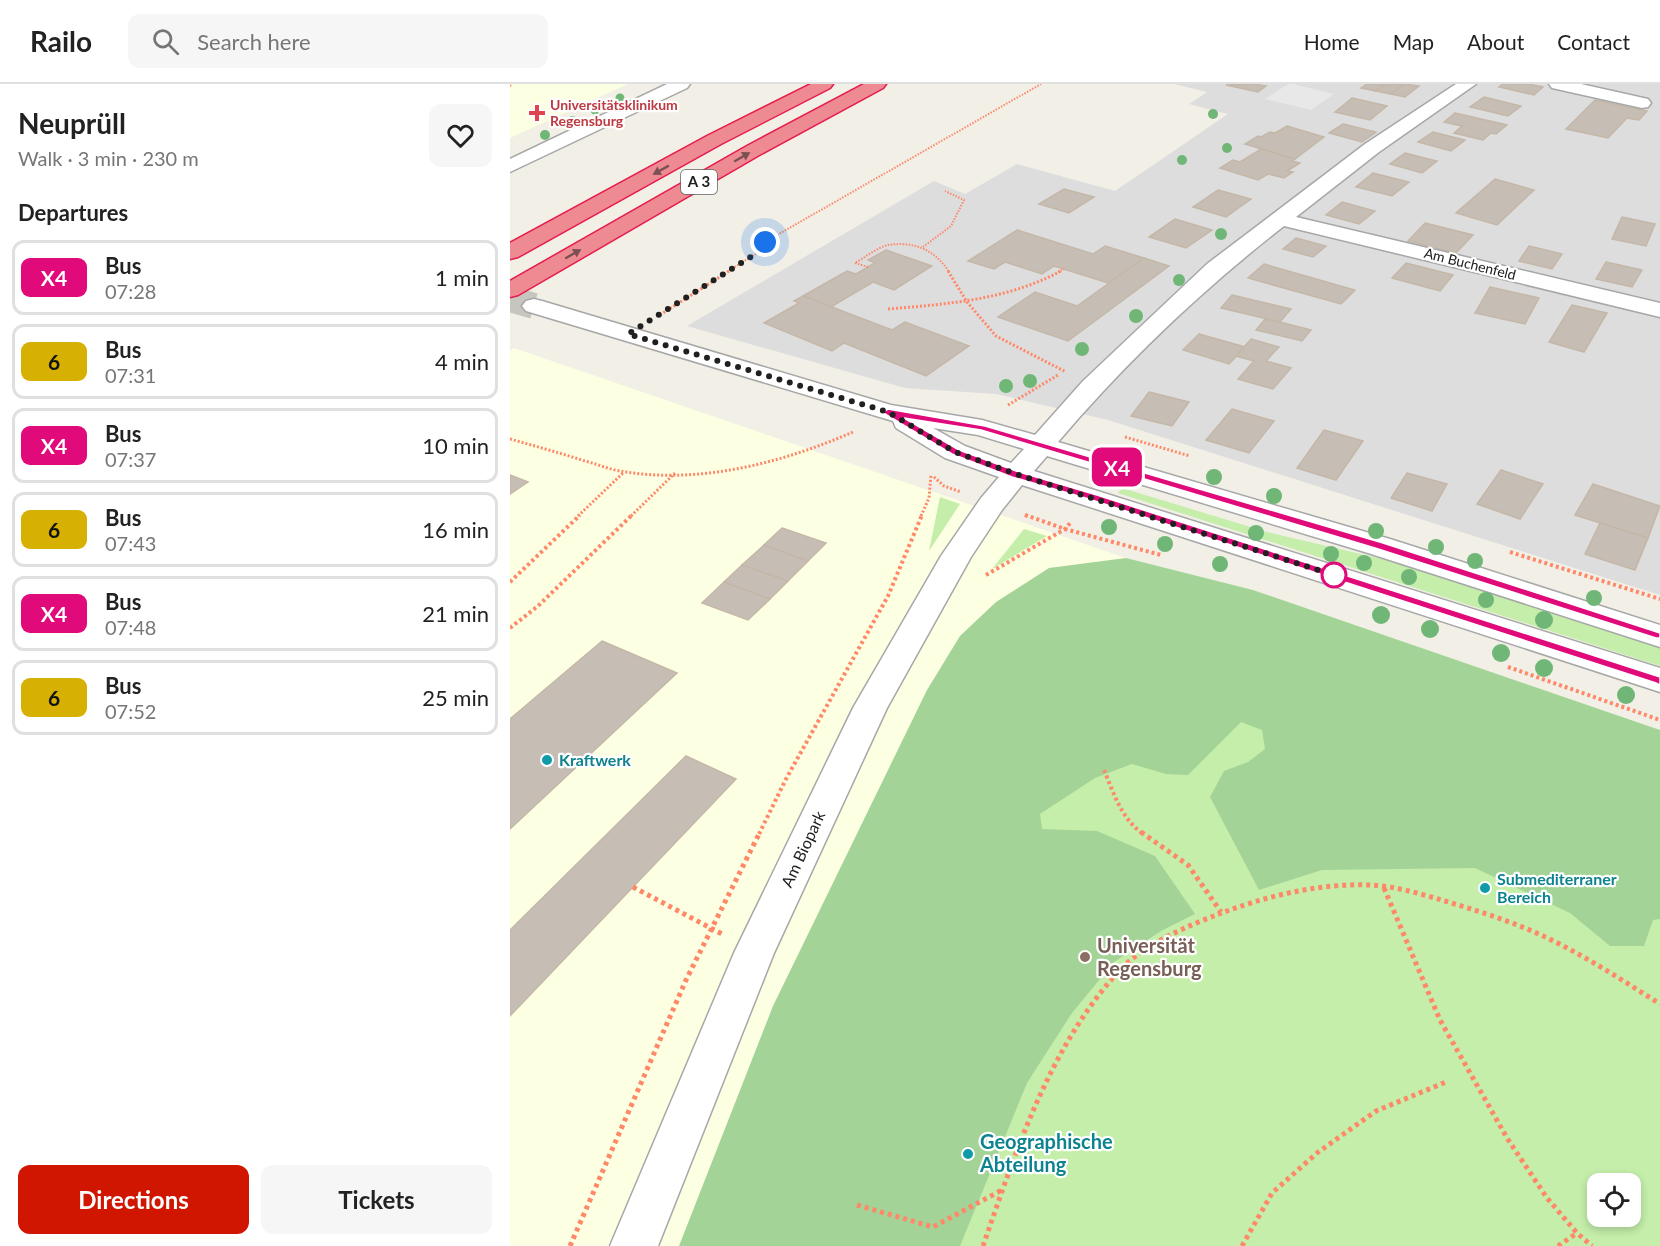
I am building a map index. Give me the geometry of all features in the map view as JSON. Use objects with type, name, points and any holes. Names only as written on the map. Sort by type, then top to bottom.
[{"type":"highway","name":"A 3","points":[[510,252],[714,140],[824,84]]},
{"type":"highway","name":"A 3","points":[[510,290],[754,150],[877,84]]},
{"type":"street","points":[[510,166],[681,84]]},
{"type":"street","name":"Am Biopark","points":[[634,1246],[754,953],[883,681],[956,556],[991,504],[1039,445],[1064,420],[1092,386],[1215,269],[1372,148],[1467,84]]},
{"type":"street","points":[[1558,84],[1641,103]]},
{"type":"street","name":"Am Buchenfeld","points":[[1280,219],[1660,310]]},
{"type":"street","points":[[534,306],[888,412],[982,428],[1379,546],[1660,636]]},
{"type":"street","points":[[888,412],[955,452],[1016,474],[1660,680]]},
{"type":"path","points":[[628,334],[757,253],[765,242],[1041,84]]},
{"type":"path","points":[[923,248],[951,226],[964,200],[945,191]]},
{"type":"path","points":[[868,267],[855,262],[887,245],[923,248],[940,258],[968,302],[996,336],[1092,386]]},
{"type":"path","points":[[888,309],[968,302],[1043,282],[1064,269]]},
{"type":"path","points":[[510,439],[624,472],[675,473],[721,470],[777,461],[826,445],[888,412]]},
{"type":"path","points":[[510,582],[624,472]]},
{"type":"path","points":[[510,628],[538,606],[675,473]]},
{"type":"path","points":[[570,1246],[686,980],[714,929],[786,779],[888,596],[929,498],[931,475]]},
{"type":"path","points":[[984,576],[1065,529],[991,504]]},
{"type":"path","points":[[1104,770],[1123,814],[1132,826],[1188,865],[1221,912]]},
{"type":"path","points":[[983,1246],[1003,1189],[1052,1069],[1086,1013],[1122,968],[1166,938],[1221,912],[1274,896],[1320,887],[1371,885],[1384,887],[1426,896],[1499,917],[1559,944],[1660,1004]]},
{"type":"path","points":[[633,887],[714,929],[754,953]]},
{"type":"path","points":[[1384,887],[1440,1020],[1507,1138],[1547,1198],[1577,1233],[1592,1246]]},
{"type":"path","points":[[1242,1246],[1272,1193],[1317,1153],[1376,1111],[1446,1082]]},
{"type":"path","points":[[857,1205],[933,1227],[1003,1189]]},
{"type":"path","points":[[1558,1246],[1577,1233]]},
{"type":"shaded area","name":"Universitätsklinikum Regensburg","points":[[510,84],[628,84],[510,138]]},
{"type":"shaded area","points":[[1174,84],[1660,84],[1660,595],[1108,420],[996,394],[905,388],[687,326],[934,181],[965,194],[1017,164],[1115,191],[1228,114],[1189,104],[1207,92]]},
{"type":"shaded area","points":[[1288,84],[1334,94],[1311,110],[1265,99]]},
{"type":"shaded area","name":"Universität Regensburg","points":[[514,348],[1126,558],[1253,590],[1660,730],[1660,1246],[510,1246],[510,351]]},
{"type":"green space","points":[[1122,488],[1267,532],[1395,562],[1660,648],[1660,666],[1118,493]]},
{"type":"green space","points":[[940,497],[960,504],[929,551]]},
{"type":"green space","points":[[1024,529],[1047,536],[992,569]]},
{"type":"green space","points":[[1126,558],[1253,590],[1660,730],[1660,919],[1653,920],[1644,946],[1610,946],[1570,913],[1475,868],[1322,870],[1259,890],[1210,797],[1224,771],[1248,762],[1265,749],[1262,730],[1241,722],[1188,775],[1166,774],[1132,764],[1095,778],[1040,814],[1042,829],[1097,831],[1155,856],[1195,914],[1161,931],[1114,962],[1072,1013],[1027,1083],[960,1246],[679,1246],[773,1006],[927,690],[960,636],[996,602],[1049,568]]},
{"type":"green space","points":[[1244,661],[1660,819],[1660,1246],[780,1246],[1037,742]]},
{"type":"building","points":[[1367,84],[1386,84],[1376,91],[1361,88]]},
{"type":"building","points":[[1386,84],[1404,84],[1391,94],[1376,91]]},
{"type":"building","points":[[1404,84],[1419,86],[1405,97],[1391,94]]},
{"type":"building","points":[[1503,84],[1528,84],[1543,87],[1534,95],[1499,87]]},
{"type":"building","points":[[1226,85],[1266,86],[1258,92]]},
{"type":"building","points":[[1484,97],[1521,106],[1508,116],[1470,107]]},
{"type":"building","points":[[1352,98],[1387,106],[1370,120],[1335,112]]},
{"type":"building","points":[[1595,100],[1647,111],[1639,120],[1627,118],[1608,138],[1566,129]]},
{"type":"building","points":[[1455,113],[1507,125],[1496,134],[1491,133],[1483,140],[1454,133],[1462,126],[1444,122]]},
{"type":"building","points":[[1343,124],[1376,132],[1362,142],[1329,133]]},
{"type":"building","points":[[1287,126],[1324,137],[1295,159],[1245,144],[1258,136],[1261,137],[1270,132],[1275,133]]},
{"type":"building","points":[[1433,132],[1465,140],[1451,151],[1418,142]]},
{"type":"building","points":[[1261,149],[1295,159],[1292,161],[1300,163],[1287,171],[1293,172],[1284,178],[1268,174],[1258,180],[1220,168],[1233,160],[1240,162]]},
{"type":"building","points":[[1405,153],[1437,161],[1422,173],[1390,164]]},
{"type":"building","points":[[1373,173],[1409,182],[1392,196],[1356,187]]},
{"type":"building","points":[[1495,179],[1534,190],[1497,225],[1456,213]]},
{"type":"building","points":[[1064,189],[1094,197],[1069,213],[1039,204]]},
{"type":"building","points":[[1218,190],[1251,199],[1226,217],[1193,207]]},
{"type":"building","points":[[1342,202],[1375,211],[1359,224],[1326,215]]},
{"type":"building","points":[[1622,217],[1655,224],[1646,246],[1612,239]]},
{"type":"building","points":[[1175,219],[1212,230],[1186,248],[1149,237]]},
{"type":"building","points":[[1425,223],[1473,235],[1456,253],[1408,241]]},
{"type":"building","points":[[1017,230],[1093,254],[1105,246],[1144,258],[1108,283],[1054,266],[1042,274],[1005,262],[994,269],[968,261]]},
{"type":"building","points":[[1296,238],[1326,246],[1313,257],[1283,249]]},
{"type":"building","points":[[1529,246],[1562,254],[1552,269],[1519,261]]},
{"type":"building","points":[[886,250],[932,266],[894,290],[873,282],[831,307],[803,296],[847,271],[856,274],[875,263],[868,260]]},
{"type":"building","points":[[1144,258],[1169,266],[1068,341],[998,317],[1035,292],[1077,306]]},
{"type":"building","points":[[1606,262],[1642,270],[1632,287],[1596,279]]},
{"type":"building","points":[[1406,263],[1453,275],[1440,291],[1392,278]]},
{"type":"building","points":[[1264,264],[1355,290],[1341,304],[1248,278]]},
{"type":"building","points":[[1490,287],[1539,298],[1525,324],[1475,313]]},
{"type":"building","points":[[1232,295],[1291,309],[1280,322],[1221,308]]},
{"type":"building","points":[[803,296],[892,330],[905,322],[969,346],[926,376],[844,343],[832,351],[764,323],[799,303],[794,301]]},
{"type":"building","points":[[1572,305],[1607,313],[1584,352],[1549,342]]},
{"type":"building","points":[[1265,319],[1311,330],[1302,341],[1256,330]]},
{"type":"building","points":[[1199,334],[1245,347],[1229,364],[1183,350]]},
{"type":"building","points":[[1251,339],[1279,347],[1266,361],[1291,368],[1273,389],[1238,379],[1254,361],[1236,356]]},
{"type":"building","points":[[1149,392],[1189,402],[1172,426],[1131,416]]},
{"type":"building","points":[[1232,409],[1274,421],[1249,453],[1206,440]]},
{"type":"building","points":[[1324,430],[1363,441],[1336,480],[1297,468]]},
{"type":"building","points":[[1501,470],[1543,484],[1520,519],[1477,504]]},
{"type":"building","points":[[1407,473],[1447,484],[1432,511],[1391,498]]},
{"type":"building","points":[[510,475],[528,482],[510,494]]},
{"type":"building","points":[[1593,484],[1660,506],[1648,538],[1575,515]]},
{"type":"building","points":[[1600,523],[1648,538],[1635,570],[1585,554]]},
{"type":"building","points":[[782,528],[826,543],[808,561],[764,545]]},
{"type":"building","points":[[764,545],[808,561],[788,581],[742,565]]},
{"type":"building","points":[[742,565],[788,581],[770,599],[724,582]]},
{"type":"building","points":[[724,582],[770,599],[748,620],[702,603]]},
{"type":"building","name":"Kraftwerk","points":[[602,641],[677,673],[510,829],[510,719]]},
{"type":"building","points":[[686,756],[736,779],[510,1016],[510,930]]},
{"type":"tunnel","points":[[510,299],[534,306]]},
{"type":"bus line","name":"X4","points":[[1660,636],[1379,546],[982,428],[888,412],[955,452],[1016,474],[1660,680]]},
{"type":"place","name":"Universitätsklinikum Regensburg","points":[[537,113]]},
{"type":"place","name":"Kraftwerk","points":[[547,760]]},
{"type":"place","name":"Submediterraner Bereich","points":[[1485,888]]},
{"type":"place","name":"Universität Regensburg","points":[[1085,957]]},
{"type":"place","name":"Geographische Abteilung","points":[[968,1154]]},
{"type":"route","points":[[765,242],[757,253],[628,334],[888,412],[955,452],[1016,474],[1334,575]]}]
